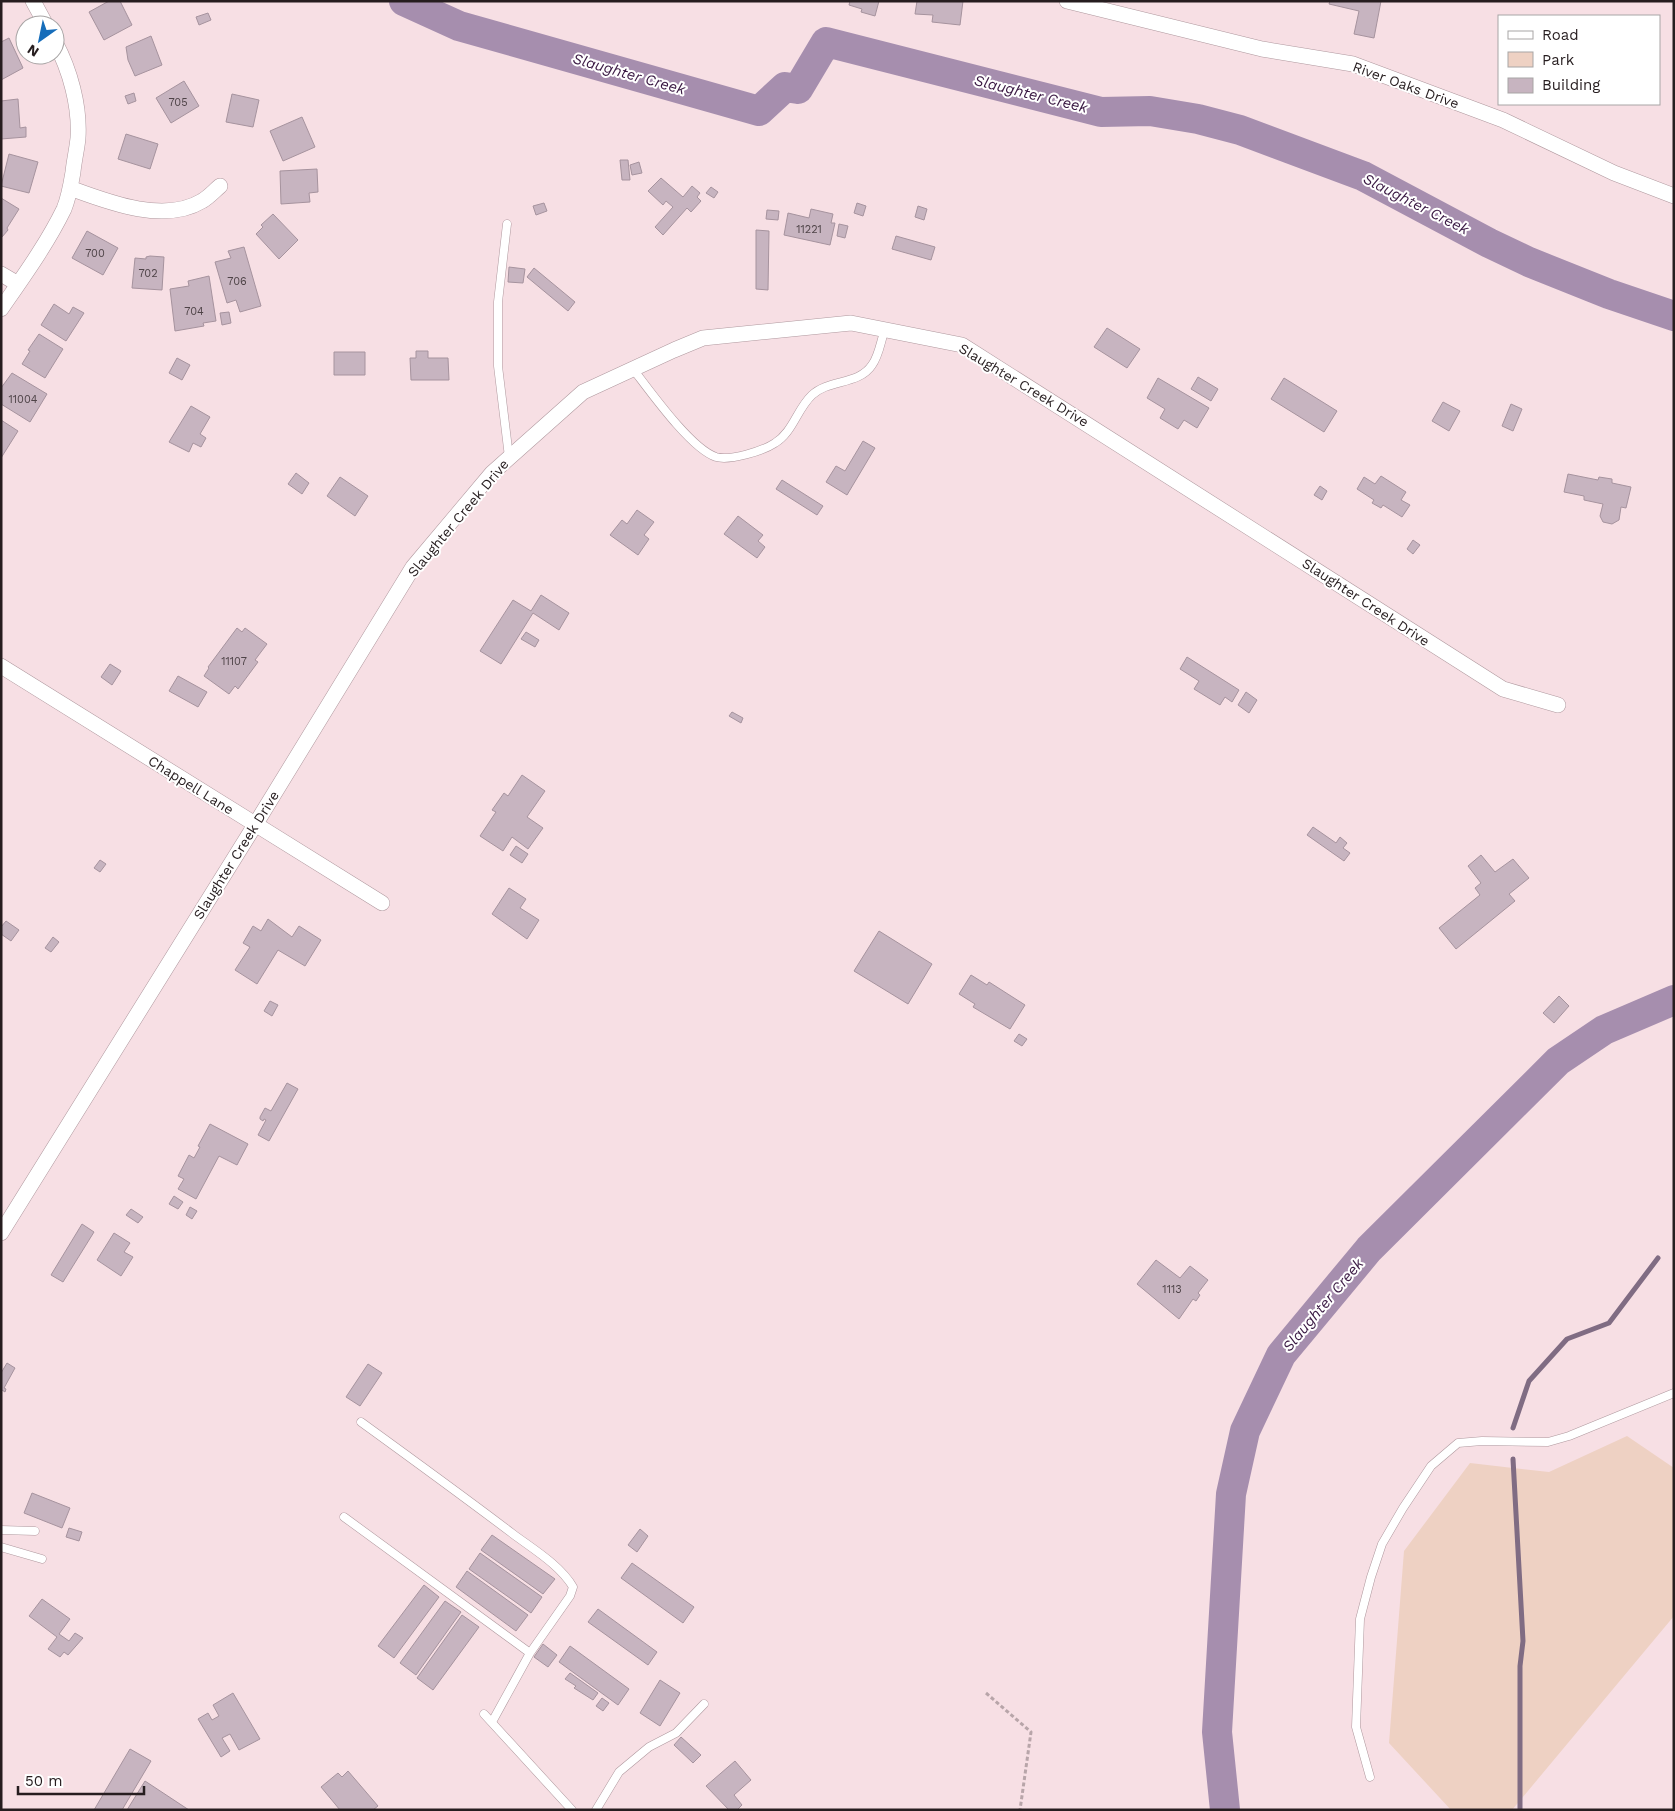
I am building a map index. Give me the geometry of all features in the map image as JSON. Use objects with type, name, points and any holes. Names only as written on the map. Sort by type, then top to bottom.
[{"type":"street","points":[[33,1],[41,15]]},
{"type":"street","name":"River Oaks Drive","points":[[1067,1],[1262,49],[1353,64],[1503,120],[1614,173],[1674,196]]},
{"type":"street","points":[[1,309],[49,236],[64,208],[70,188],[78,139],[78,121],[75,99],[65,65]]},
{"type":"street","points":[[70,188],[96,198],[143,210],[170,212],[182,210],[202,201],[220,186]]},
{"type":"street","points":[[1,274],[18,284]]},
{"type":"street","name":"Slaughter Creek Drive","points":[[1,1233],[413,567],[492,473],[583,392],[703,338],[851,322],[962,345],[1503,689],[1558,705]]},
{"type":"street","name":"Chappell Lane","points":[[1,666],[382,903]]},
{"type":"lane","points":[[507,224],[498,302],[498,366],[509,457]]},
{"type":"lane","points":[[633,369],[691,440],[704,452],[718,458],[730,458],[756,452],[775,444],[788,432],[812,394],[828,385],[865,374],[874,364],[884,329]]},
{"type":"lane","points":[[1370,1777],[1356,1727],[1360,1619],[1382,1544],[1402,1508],[1431,1466],[1458,1443],[1482,1441],[1548,1442],[1569,1436],[1674,1393]]},
{"type":"lane","points":[[361,1422],[477,1506],[546,1559],[568,1579],[573,1587],[570,1596],[530,1653],[492,1722]]},
{"type":"lane","points":[[344,1517],[530,1653]]},
{"type":"lane","points":[[1,1530],[35,1531]]},
{"type":"lane","points":[[1,1547],[42,1559]]},
{"type":"lane","points":[[596,1810],[619,1772],[649,1746],[676,1733],[704,1704]]},
{"type":"lane","points":[[484,1714],[572,1810]]},
{"type":"path","points":[[986,1693],[1031,1732],[1020,1810]]},
{"type":"green space","points":[[1627,1436],[1674,1468],[1674,1616],[1512,1810],[1451,1810],[1389,1743],[1404,1551],[1470,1463],[1549,1472]]},
{"type":"building","points":[[109,1],[120,1],[132,25],[104,40],[89,12]]},
{"type":"building","points":[[850,1],[879,1],[875,16],[861,12],[862,9],[849,5]]},
{"type":"building","points":[[917,1],[963,1],[960,25],[932,22],[933,15],[915,14]]},
{"type":"building","points":[[1330,1],[1381,1],[1374,38],[1354,34],[1359,11],[1329,4]]},
{"type":"building","points":[[208,13],[211,20],[199,25],[196,17]]},
{"type":"building","points":[[151,36],[162,65],[135,76],[128,60],[126,47]]},
{"type":"building","points":[[9,38],[15,51],[15,65],[22,65],[23,68],[1,80],[1,42]]},
{"type":"building","points":[[184,81],[199,106],[171,123],[156,98]]},
{"type":"building","points":[[134,93],[136,101],[128,104],[125,96]]},
{"type":"building","points":[[232,94],[259,100],[253,127],[226,122]]},
{"type":"building","points":[[18,99],[20,128],[26,127],[26,137],[1,139],[1,101]]},
{"type":"building","points":[[302,117],[315,147],[283,161],[270,131]]},
{"type":"building","points":[[126,134],[158,144],[150,169],[118,159]]},
{"type":"building","points":[[9,154],[38,162],[29,193],[1,186]]},
{"type":"building","points":[[620,160],[628,160],[630,180],[622,180]]},
{"type":"building","points":[[639,162],[642,173],[632,175],[630,165]]},
{"type":"building","points":[[317,169],[318,192],[309,193],[310,202],[281,204],[280,171]]},
{"type":"building","points":[[661,178],[683,197],[692,186],[700,193],[697,197],[701,201],[691,212],[687,208],[663,235],[655,227],[673,207],[666,201],[663,205],[648,191]]},
{"type":"building","points":[[711,187],[718,192],[714,198],[706,193]]},
{"type":"building","points":[[1,198],[19,209],[2,237]]},
{"type":"building","points":[[544,203],[547,211],[536,215],[533,206]]},
{"type":"building","points":[[857,203],[866,206],[863,216],[854,213]]},
{"type":"building","points":[[918,206],[927,209],[924,220],[915,217]]},
{"type":"building","points":[[811,209],[833,214],[831,223],[835,223],[830,245],[784,235],[788,213],[809,218]]},
{"type":"building","points":[[767,210],[779,211],[778,220],[766,219]]},
{"type":"building","points":[[273,214],[298,240],[279,259],[256,234],[263,227],[261,225]]},
{"type":"building","points":[[839,224],[848,226],[845,238],[837,236]]},
{"type":"building","points":[[756,230],[769,231],[768,290],[756,289]]},
{"type":"building","points":[[87,231],[118,248],[103,275],[72,258]]},
{"type":"building","points":[[896,236],[935,247],[931,260],[892,249]]},
{"type":"building","points":[[244,247],[261,306],[240,312],[236,300],[227,303],[215,262],[231,258],[228,251]]},
{"type":"building","points":[[146,257],[164,257],[162,290],[132,288],[135,258],[146,259]]},
{"type":"building","points":[[509,267],[525,269],[523,283],[508,282]]},
{"type":"building","points":[[534,268],[575,302],[568,311],[527,277]]},
{"type":"building","points":[[209,276],[216,321],[203,323],[204,326],[175,331],[170,289],[189,286],[188,281]]},
{"type":"building","points":[[54,304],[69,314],[73,307],[84,313],[66,341],[41,325]]},
{"type":"building","points":[[229,312],[231,323],[222,325],[220,313]]},
{"type":"building","points":[[1107,328],[1140,349],[1127,368],[1094,347]]},
{"type":"building","points":[[39,334],[63,349],[45,378],[22,364],[30,351],[28,350]]},
{"type":"building","points":[[416,351],[428,351],[428,358],[448,358],[449,380],[411,380],[410,358],[416,358]]},
{"type":"building","points":[[334,352],[365,352],[365,375],[334,375]]},
{"type":"building","points":[[177,358],[190,365],[182,380],[169,373]]},
{"type":"building","points":[[12,373],[47,394],[30,422],[1,404],[1,388]]},
{"type":"building","points":[[1198,377],[1218,389],[1211,401],[1191,389]]},
{"type":"building","points":[[1158,378],[1209,408],[1197,428],[1184,420],[1178,429],[1160,418],[1165,409],[1147,398]]},
{"type":"building","points":[[1284,378],[1337,411],[1324,432],[1271,399]]},
{"type":"building","points":[[1443,402],[1460,411],[1449,431],[1432,421]]},
{"type":"building","points":[[1511,404],[1522,409],[1513,431],[1502,426]]},
{"type":"building","points":[[191,406],[210,417],[200,434],[206,438],[201,447],[193,443],[189,452],[169,442]]},
{"type":"building","points":[[1,420],[18,431],[1,458]]},
{"type":"building","points":[[863,441],[875,448],[847,495],[826,482],[836,466],[845,471]]},
{"type":"building","points":[[296,473],[309,483],[302,494],[288,484]]},
{"type":"building","points":[[1568,474],[1598,480],[1599,477],[1612,479],[1612,483],[1631,487],[1626,508],[1621,507],[1619,520],[1612,524],[1603,522],[1600,516],[1603,504],[1584,500],[1584,496],[1564,492]]},
{"type":"building","points":[[1381,476],[1406,492],[1401,500],[1410,505],[1402,517],[1383,505],[1381,508],[1372,503],[1374,500],[1357,489],[1364,477],[1375,484]]},
{"type":"building","points":[[340,477],[368,496],[355,516],[327,496]]},
{"type":"building","points":[[782,480],[823,506],[817,515],[776,489]]},
{"type":"building","points":[[1320,486],[1327,491],[1322,500],[1314,495]]},
{"type":"building","points":[[637,510],[654,522],[644,535],[649,539],[638,555],[610,535],[622,520],[627,524]]},
{"type":"building","points":[[738,516],[763,535],[758,541],[765,547],[757,558],[724,534]]},
{"type":"building","points":[[1413,540],[1420,545],[1413,554],[1407,549]]},
{"type":"building","points":[[541,595],[569,613],[559,630],[533,613],[501,664],[480,651],[513,600],[531,611]]},
{"type":"building","points":[[237,628],[242,632],[245,628],[267,644],[255,660],[258,662],[238,689],[235,686],[229,694],[204,676],[208,667]]},
{"type":"building","points":[[526,632],[539,640],[535,647],[521,639]]},
{"type":"building","points":[[1187,657],[1239,690],[1232,702],[1225,697],[1220,705],[1194,689],[1199,681],[1180,669]]},
{"type":"building","points":[[110,664],[121,671],[112,685],[101,677]]},
{"type":"building","points":[[178,676],[207,692],[198,707],[169,691]]},
{"type":"building","points":[[1246,692],[1257,700],[1249,713],[1238,705]]},
{"type":"building","points":[[732,712],[743,718],[741,723],[729,716]]},
{"type":"building","points":[[522,775],[545,791],[527,817],[543,828],[528,849],[512,837],[503,851],[480,836],[496,812],[492,810],[504,793],[508,796]]},
{"type":"building","points":[[1313,827],[1336,843],[1340,837],[1347,843],[1343,848],[1350,853],[1344,861],[1307,835]]},
{"type":"building","points":[[516,846],[528,854],[522,863],[510,855]]},
{"type":"building","points":[[1481,855],[1495,872],[1513,859],[1529,878],[1509,894],[1515,901],[1456,949],[1439,928],[1480,895],[1475,888],[1481,883],[1468,866]]},
{"type":"building","points":[[100,860],[106,864],[100,872],[94,868]]},
{"type":"building","points":[[509,888],[526,899],[520,908],[539,920],[527,939],[492,914]]},
{"type":"building","points":[[268,919],[292,937],[299,926],[321,940],[305,966],[278,950],[257,984],[235,970],[250,947],[243,943],[253,926],[261,931]]},
{"type":"building","points":[[6,921],[19,930],[11,941],[1,934],[1,927]]},
{"type":"building","points":[[879,931],[932,964],[908,1004],[854,971]]},
{"type":"building","points":[[53,937],[59,942],[51,952],[45,948]]},
{"type":"building","points":[[971,975],[987,985],[989,982],[1025,1005],[1010,1029],[973,1007],[975,1004],[959,994]]},
{"type":"building","points":[[1559,996],[1569,1006],[1554,1023],[1543,1013]]},
{"type":"building","points":[[270,1001],[278,1005],[272,1016],[264,1011]]},
{"type":"building","points":[[1019,1034],[1027,1039],[1022,1046],[1014,1041]]},
{"type":"building","points":[[287,1083],[298,1089],[269,1141],[258,1135],[266,1120],[264,1119],[263,1121],[260,1117],[265,1108],[271,1111]]},
{"type":"building","points":[[210,1124],[248,1144],[237,1165],[219,1156],[196,1199],[178,1189],[184,1179],[178,1176],[189,1155],[194,1158]]},
{"type":"building","points":[[174,1196],[183,1202],[178,1209],[169,1204]]},
{"type":"building","points":[[190,1207],[197,1211],[192,1219],[186,1215]]},
{"type":"building","points":[[131,1209],[143,1217],[138,1223],[126,1215]]},
{"type":"building","points":[[82,1224],[94,1232],[63,1282],[51,1275]]},
{"type":"building","points":[[114,1233],[130,1243],[124,1252],[133,1257],[121,1276],[97,1260]]},
{"type":"building","points":[[1156,1260],[1180,1278],[1190,1266],[1208,1280],[1198,1293],[1200,1295],[1196,1301],[1193,1299],[1179,1319],[1137,1284]]},
{"type":"building","points":[[7,1363],[15,1368],[4,1388],[6,1389],[5,1392],[2,1390],[1,1392],[1,1373]]},
{"type":"building","points":[[368,1364],[382,1373],[360,1406],[346,1397]]},
{"type":"building","points":[[32,1493],[70,1508],[62,1528],[24,1513]]},
{"type":"building","points":[[69,1528],[82,1532],[79,1541],[66,1537]]},
{"type":"building","points":[[640,1529],[648,1536],[637,1552],[628,1545]]},
{"type":"building","points":[[492,1535],[555,1579],[543,1594],[481,1550]]},
{"type":"building","points":[[480,1553],[542,1597],[531,1613],[469,1569]]},
{"type":"building","points":[[632,1563],[694,1607],[683,1623],[621,1578]]},
{"type":"building","points":[[467,1571],[528,1615],[516,1631],[456,1587]]},
{"type":"building","points":[[424,1585],[439,1597],[394,1658],[378,1646]]},
{"type":"building","points":[[42,1599],[70,1619],[59,1634],[69,1641],[75,1633],[83,1638],[68,1655],[64,1652],[60,1657],[48,1649],[57,1637],[29,1616]]},
{"type":"building","points":[[445,1601],[461,1612],[416,1675],[400,1663]]},
{"type":"building","points":[[598,1609],[657,1652],[648,1665],[588,1622]]},
{"type":"building","points":[[462,1615],[479,1627],[433,1690],[417,1678]]},
{"type":"building","points":[[543,1644],[557,1655],[548,1667],[534,1657]]},
{"type":"building","points":[[570,1646],[629,1689],[618,1705],[559,1662]]},
{"type":"building","points":[[570,1673],[598,1693],[593,1700],[574,1688],[576,1686],[565,1679]]},
{"type":"building","points":[[660,1680],[680,1693],[660,1726],[640,1713]]},
{"type":"building","points":[[233,1693],[260,1739],[239,1750],[230,1734],[222,1738],[230,1751],[221,1757],[198,1719],[208,1713],[212,1720],[219,1716],[213,1705]]},
{"type":"building","points":[[602,1698],[609,1703],[603,1711],[596,1706]]},
{"type":"building","points":[[681,1737],[701,1755],[693,1763],[674,1745]]},
{"type":"building","points":[[130,1749],[151,1761],[122,1810],[94,1810]]},
{"type":"building","points":[[735,1761],[751,1780],[734,1795],[742,1805],[737,1810],[729,1810],[706,1786]]},
{"type":"building","points":[[348,1771],[378,1806],[373,1810],[340,1810],[321,1787],[338,1773],[342,1777]]},
{"type":"building","points":[[145,1781],[189,1810],[127,1810]]},
{"type":"waterway","name":"Slaughter Creek","points":[[404,1],[459,26],[759,111],[785,87],[798,89],[826,42],[1101,112],[1150,111],[1198,119],[1240,130],[1363,176],[1489,243],[1529,262],[1609,294],[1674,316]]},
{"type":"waterway","name":"Slaughter Creek","points":[[1225,1810],[1217,1732],[1231,1494],[1245,1431],[1281,1355],[1369,1249],[1558,1061],[1604,1030],[1674,1000]]},
{"type":"waterway","points":[[1513,1428],[1529,1381],[1567,1339],[1609,1323],[1658,1258]]},
{"type":"waterway","points":[[1513,1459],[1523,1641],[1520,1666],[1520,1810]]}]
